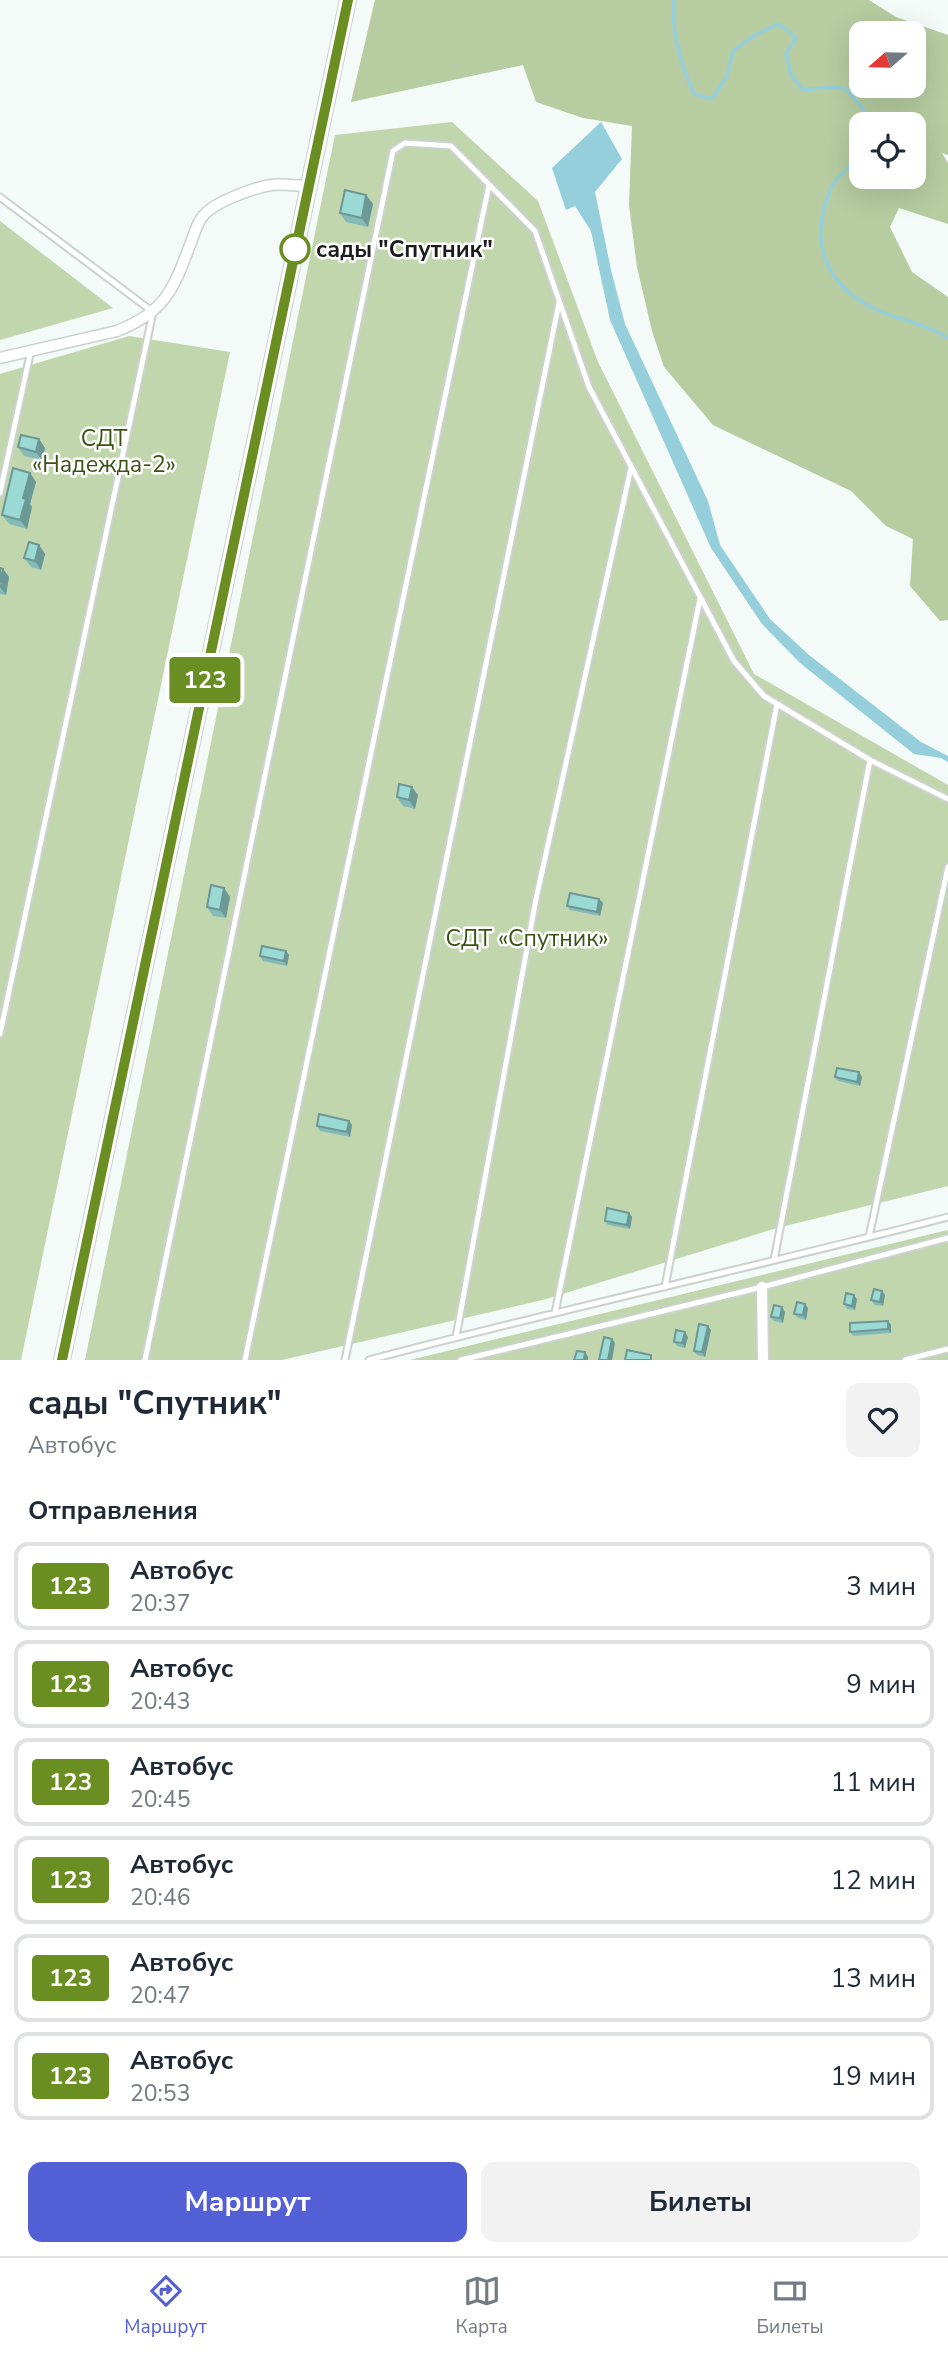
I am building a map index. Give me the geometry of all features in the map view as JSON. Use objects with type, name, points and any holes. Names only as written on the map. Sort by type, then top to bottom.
[{"type":"main road","points":[[62,1360],[348,0]]},
{"type":"street","points":[[0,358],[117,331],[153,312],[169,296],[199,221],[211,208],[268,186],[308,186]]},
{"type":"street","points":[[762,1287],[763,1360]]},
{"type":"lane","points":[[145,1360],[393,151],[405,143],[451,146],[535,231],[589,387],[734,661],[764,696],[870,760],[948,799]]},
{"type":"lane","points":[[245,1360],[489,185]]},
{"type":"lane","points":[[0,197],[153,312],[0,1034]]},
{"type":"lane","points":[[345,1360],[559,303]]},
{"type":"lane","points":[[0,493],[31,350]]},
{"type":"lane","points":[[456,1337],[536,899],[631,468]]},
{"type":"lane","points":[[555,1313],[700,598]]},
{"type":"lane","points":[[666,1287],[777,704]]},
{"type":"lane","points":[[774,1260],[870,760]]},
{"type":"lane","points":[[869,1237],[948,867]]},
{"type":"lane","points":[[369,1360],[948,1217]]},
{"type":"lane","points":[[461,1360],[762,1287],[948,1238]]},
{"type":"lane","points":[[905,1360],[948,1349]]},
{"type":"green space","points":[[375,0],[869,0],[908,21],[849,21],[849,98],[926,98],[926,27],[948,35],[948,155],[942,153],[948,163],[948,224],[899,208],[890,227],[912,272],[948,297],[948,620],[940,621],[910,586],[913,539],[886,526],[851,491],[713,425],[664,367],[652,331],[637,267],[629,205],[632,126],[583,118],[536,102],[523,65],[351,102]]},
{"type":"green space","name":"СДТ «Спутник»","points":[[452,122],[538,201],[598,362],[754,674],[948,785],[948,1186],[777,1228],[543,1300],[282,1360],[85,1360],[335,135]]},
{"type":"green space","points":[[0,221],[113,308],[0,340]]},
{"type":"green space","name":"СДТ «Надежда-2»","points":[[129,336],[230,352],[21,1360],[0,1360],[0,374]]},
{"type":"green space","points":[[948,1230],[948,1360],[410,1360]]},
{"type":"water","points":[[601,122],[622,159],[595,192],[625,324],[708,501],[720,545],[770,619],[809,655],[921,742],[948,756],[948,762],[941,758],[914,754],[800,663],[762,624],[711,548],[610,320],[591,231],[575,206],[566,210],[552,168]]},
{"type":"building","points":[[345,190],[366,195],[362,218],[340,213]]},
{"type":"building","points":[[21,435],[39,439],[36,452],[18,447]]},
{"type":"building","points":[[13,468],[30,473],[20,520],[2,515]]},
{"type":"building","points":[[29,542],[39,545],[35,561],[24,558]]},
{"type":"building","points":[[399,784],[412,787],[409,800],[397,797]]},
{"type":"building","points":[[211,885],[224,888],[220,910],[207,907]]},
{"type":"building","points":[[570,893],[599,899],[597,912],[567,906]]},
{"type":"building","points":[[262,946],[286,951],[284,961],[260,956]]},
{"type":"building","points":[[837,1068],[859,1072],[857,1082],[835,1077]]},
{"type":"building","points":[[319,1114],[349,1121],[347,1132],[317,1126]]},
{"type":"building","points":[[607,1208],[629,1213],[627,1225],[605,1221]]},
{"type":"building","points":[[874,1289],[882,1291],[880,1302],[871,1300]]},
{"type":"building","points":[[846,1293],[854,1295],[852,1306],[844,1304]]},
{"type":"building","points":[[797,1302],[805,1304],[803,1315],[794,1314]]},
{"type":"building","points":[[774,1305],[782,1307],[780,1318],[771,1317]]},
{"type":"building","points":[[888,1321],[888,1329],[850,1332],[850,1323]]},
{"type":"building","points":[[699,1324],[708,1326],[702,1352],[694,1351]]},
{"type":"building","points":[[676,1330],[685,1332],[682,1343],[674,1342]]},
{"type":"building","points":[[604,1337],[612,1339],[608,1360],[599,1360]]},
{"type":"building","points":[[627,1350],[651,1355],[651,1360],[625,1360]]},
{"type":"building","points":[[577,1351],[585,1352],[584,1360],[574,1360]]},
{"type":"waterway","points":[[674,0],[678,48],[694,94],[712,99],[727,76],[733,51],[755,35],[779,24],[796,38],[786,53],[791,75],[803,90],[833,87],[846,89],[864,112]]},
{"type":"waterway","points":[[849,168],[832,186],[821,223],[824,256],[831,271],[841,285],[873,308],[948,338]]},
{"type":"bus line","name":"123","points":[[62,1360],[348,0]]},
{"type":"place","name":"сады \"Спутник\"","points":[[295,249]]}]
